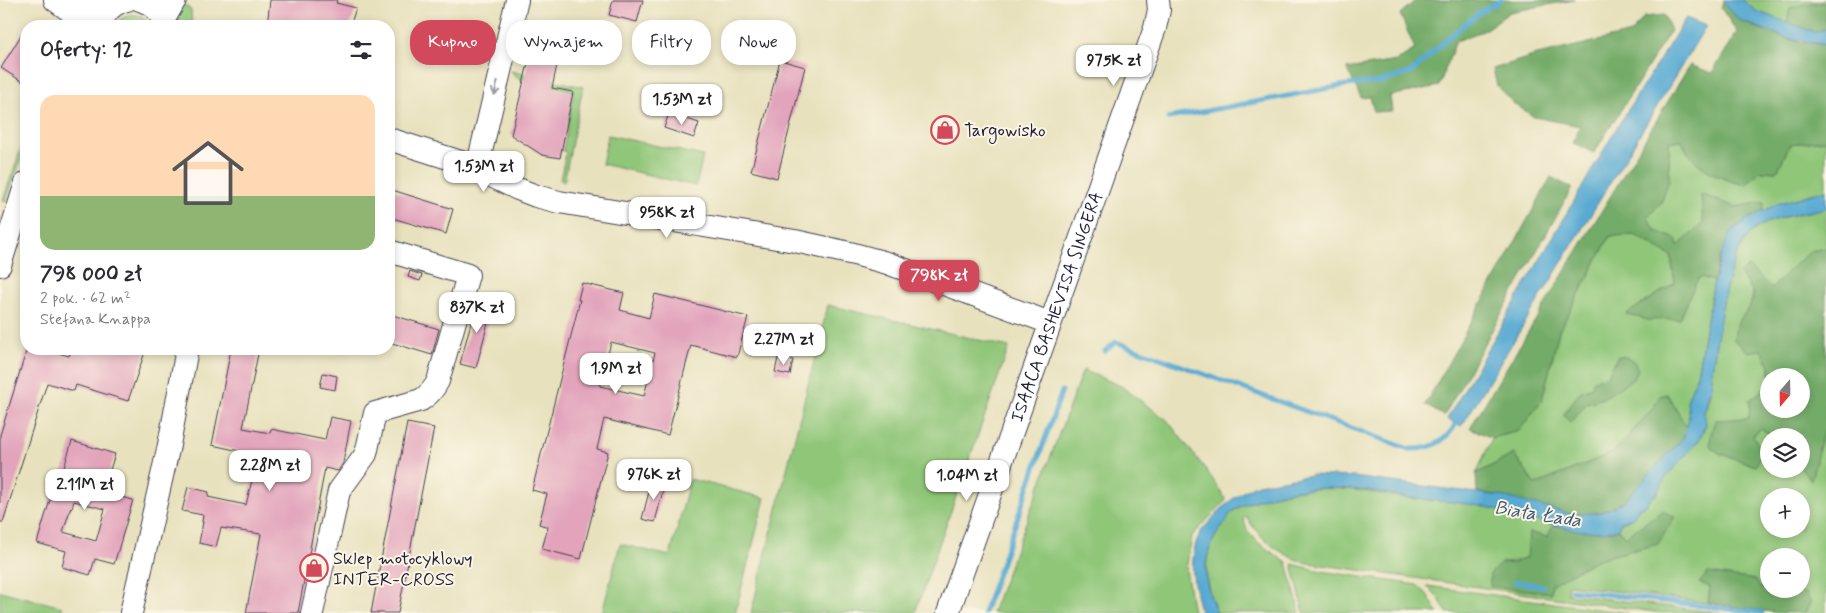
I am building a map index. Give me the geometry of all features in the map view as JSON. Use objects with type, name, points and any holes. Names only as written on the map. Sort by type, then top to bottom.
[{"type":"street","points":[[55,0],[83,20]]},
{"type":"street","points":[[76,0],[113,11]]},
{"type":"street","points":[[140,0],[154,7],[162,20]]},
{"type":"street","points":[[165,20],[175,0]]},
{"type":"street","points":[[477,168],[517,0]]},
{"type":"street","name":"ISAACA BASHEVISA SINGERA","points":[[948,613],[1155,28],[1159,10],[1158,0]]},
{"type":"street","points":[[395,140],[455,159],[477,168],[509,186],[551,200],[795,241],[862,256],[887,263],[1050,323]]},
{"type":"street","points":[[0,265],[20,203]]},
{"type":"street","points":[[312,613],[339,491],[366,454],[375,413],[421,400],[435,388],[468,275],[395,253]]},
{"type":"street","points":[[131,613],[169,446],[186,355]]},
{"type":"green space","points":[[1416,0],[1574,0],[1510,12],[1483,31],[1456,41],[1439,86],[1390,96],[1392,111],[1374,112],[1370,97],[1361,98],[1347,69],[1396,61],[1415,49],[1400,14]]},
{"type":"green space","points":[[1742,0],[1826,0],[1826,3],[1811,3],[1790,8],[1787,23],[1756,11]]},
{"type":"green space","points":[[181,2],[191,10],[192,20],[176,20]]},
{"type":"green space","points":[[1723,2],[1739,20],[1758,28],[1799,42],[1826,45],[1826,140],[1790,144],[1777,172],[1760,171],[1746,185],[1717,176],[1708,171],[1693,158],[1682,140],[1669,142],[1669,180],[1661,203],[1647,217],[1656,231],[1676,239],[1678,246],[1703,223],[1701,194],[1735,207],[1764,202],[1763,212],[1737,226],[1719,260],[1714,281],[1700,277],[1695,284],[1680,319],[1648,320],[1626,314],[1675,283],[1671,256],[1635,235],[1610,236],[1559,331],[1542,400],[1519,431],[1492,438],[1470,428],[1690,65],[1712,73],[1737,32],[1721,8]]},
{"type":"green space","points":[[1811,3],[1826,3],[1826,29],[1814,32],[1787,23],[1790,8]]},
{"type":"green space","points":[[131,14],[142,16],[145,20],[119,20]]},
{"type":"green space","points":[[1664,15],[1671,30],[1594,153],[1573,143],[1580,126],[1534,117],[1513,103],[1497,86],[1493,69],[1533,56],[1631,33],[1644,17]]},
{"type":"green space","points":[[511,71],[583,87],[564,182],[560,180],[566,152],[563,151],[574,91],[517,78]]},
{"type":"green space","points":[[608,135],[703,156],[696,186],[602,164]]},
{"type":"green space","points":[[1682,140],[1687,153],[1760,171],[1777,172],[1790,144],[1826,140],[1826,190],[1777,204],[1763,212],[1764,202],[1735,207],[1701,194],[1703,223],[1678,247],[1676,239],[1656,232],[1647,217],[1661,203],[1669,180],[1669,142]]},
{"type":"green space","points":[[20,151],[20,162],[6,201],[3,200]]},
{"type":"green space","points":[[1551,177],[1572,188],[1444,416],[1425,405]]},
{"type":"green space","points":[[1826,208],[1826,248],[1810,251],[1772,288],[1748,268],[1753,293],[1752,298],[1736,325],[1761,349],[1770,368],[1760,368],[1760,392],[1750,400],[1749,418],[1710,446],[1719,453],[1756,466],[1753,435],[1760,429],[1760,478],[1811,479],[1826,427],[1826,613],[1805,613],[1810,601],[1803,598],[1810,598],[1810,548],[1760,548],[1760,588],[1710,587],[1708,603],[1568,585],[1567,594],[1720,613],[1661,613],[1302,562],[1270,544],[1246,516],[1243,518],[1247,530],[1260,544],[1287,563],[1300,613],[1217,613],[1207,582],[1207,561],[1213,541],[1227,519],[1239,507],[1263,498],[1301,490],[1351,490],[1406,498],[1459,502],[1495,509],[1554,525],[1539,547],[1533,552],[1519,560],[1501,563],[1490,574],[1491,586],[1551,584],[1598,559],[1658,544],[1625,537],[1618,529],[1619,523],[1633,517],[1640,507],[1647,505],[1647,502],[1656,495],[1666,477],[1699,440],[1706,424],[1704,412],[1711,389],[1711,376],[1724,299],[1735,260],[1743,243],[1760,226],[1798,214]]},
{"type":"green space","points":[[1635,235],[1671,256],[1675,283],[1627,314],[1680,319],[1700,276],[1714,281],[1697,375],[1687,401],[1689,417],[1687,428],[1667,394],[1660,396],[1652,409],[1614,452],[1535,485],[1514,454],[1476,474],[1492,438],[1519,431],[1542,400],[1559,331],[1610,236]],"holes":[[[1618,356],[1603,398],[1587,403],[1580,392],[1592,387],[1593,381],[1608,375]]]},
{"type":"green space","points":[[1826,248],[1826,427],[1811,480],[1809,478],[1810,428],[1760,428],[1753,435],[1760,448],[1760,457],[1756,466],[1719,453],[1710,446],[1715,420],[1749,418],[1750,400],[1760,392],[1760,418],[1810,418],[1810,368],[1770,368],[1761,350],[1748,352],[1734,340],[1736,325],[1749,308],[1754,295],[1740,273],[1748,267],[1772,288],[1810,251]]},
{"type":"green space","points":[[828,305],[1009,347],[915,613],[751,613]]},
{"type":"green space","points":[[1618,356],[1628,358],[1635,363],[1638,370],[1633,379],[1603,398],[1587,403],[1571,423],[1563,415],[1580,392],[1592,387],[1593,381],[1608,375]]},
{"type":"green space","points":[[1083,370],[1121,386],[1167,420],[1210,475],[1226,500],[1192,536],[1186,569],[1193,613],[992,613]]},
{"type":"green space","points":[[1667,394],[1687,428],[1684,437],[1645,480],[1624,501],[1616,506],[1588,514],[1574,514],[1477,492],[1476,474],[1514,454],[1535,485],[1614,452],[1652,409],[1660,396]]},
{"type":"green space","points":[[690,479],[765,498],[735,613],[602,613],[620,544],[670,556]]},
{"type":"green space","points":[[1662,511],[1675,517],[1658,544],[1598,559],[1552,584],[1551,593],[1490,586],[1490,574],[1501,563],[1514,563],[1527,557],[1529,532],[1547,537],[1554,525],[1573,529],[1612,531],[1618,529],[1625,537]]},
{"type":"green space","points":[[1292,564],[1321,571],[1417,585],[1427,594],[1438,613],[1304,613]]},
{"type":"green space","points":[[1708,573],[1756,580],[1760,588],[1760,598],[1809,598],[1811,601],[1805,613],[1778,613],[1708,603],[1710,587],[1699,583]]},
{"type":"green space","points":[[1427,586],[1628,613],[1447,613],[1438,597]]},
{"type":"green space","points":[[0,591],[62,607],[61,613],[0,613]]},
{"type":"water","points":[[1722,0],[1742,0],[1756,11],[1814,32],[1826,29],[1826,45],[1787,38],[1739,20]]},
{"type":"water","points":[[1686,18],[1706,26],[1463,424],[1461,426],[1447,419],[1616,129]]},
{"type":"water","name":"Biała Łada","points":[[1826,190],[1826,208],[1768,222],[1753,231],[1743,244],[1735,260],[1724,299],[1711,376],[1712,387],[1704,412],[1706,424],[1699,440],[1666,477],[1656,494],[1647,502],[1647,505],[1640,507],[1633,517],[1620,523],[1618,529],[1589,531],[1574,529],[1488,508],[1355,489],[1326,488],[1284,492],[1245,504],[1229,515],[1214,539],[1207,559],[1207,580],[1217,613],[1201,613],[1193,571],[1194,549],[1197,539],[1202,530],[1224,507],[1234,498],[1258,484],[1312,475],[1353,477],[1501,496],[1571,514],[1597,513],[1616,506],[1625,500],[1684,437],[1689,417],[1687,401],[1697,375],[1714,281],[1722,252],[1731,232],[1746,220],[1777,204]]},
{"type":"building","points":[[270,0],[337,0],[336,3],[356,8],[352,20],[268,20]]},
{"type":"building","points":[[613,0],[643,0],[638,20],[632,21],[609,15]]},
{"type":"building","points":[[20,37],[20,80],[1,68]]},
{"type":"building","points":[[796,64],[805,67],[777,178],[751,171],[779,65]]},
{"type":"building","points":[[528,65],[557,65],[552,88],[573,92],[560,158],[542,155],[511,135]]},
{"type":"building","points":[[669,113],[699,123],[694,138],[664,128]]},
{"type":"building","points":[[395,191],[453,209],[446,234],[395,219]]},
{"type":"building","points":[[410,271],[422,275],[420,281],[408,277]]},
{"type":"building","points":[[582,283],[624,293],[620,310],[649,318],[655,294],[748,317],[737,357],[691,345],[668,435],[604,419],[597,449],[608,452],[581,559],[542,549],[548,527],[539,524],[547,494],[532,490],[580,300],[578,300]],"holes":[[[611,342],[655,353],[644,396],[600,386]]]},
{"type":"building","points":[[477,300],[493,304],[476,368],[460,364]]},
{"type":"building","points":[[395,316],[439,329],[432,355],[395,344]]},
{"type":"building","points":[[25,355],[144,355],[128,401],[76,385],[74,391],[47,383],[3,522],[0,522],[0,435]]},
{"type":"building","points":[[230,355],[258,355],[243,428],[270,433],[271,429],[325,440],[330,417],[351,421],[343,463],[338,471],[325,468],[298,613],[246,613],[261,534],[221,528],[216,547],[199,543],[203,515],[182,511],[188,487],[209,492],[208,497],[246,505],[258,455],[212,445]]},
{"type":"building","points":[[778,358],[793,360],[790,375],[775,372]]},
{"type":"building","points":[[323,373],[337,376],[335,390],[320,387]]},
{"type":"building","points":[[407,423],[434,428],[398,613],[371,613]]},
{"type":"building","points":[[72,441],[115,454],[103,492],[133,500],[114,564],[95,559],[90,575],[62,567],[66,551],[37,543],[53,490],[57,491]],"holes":[[[74,501],[105,509],[96,541],[63,532]]]},
{"type":"building","points":[[652,480],[665,483],[655,522],[642,519]]},
{"type":"waterway","points":[[1168,118],[1346,85],[1380,82],[1412,72],[1449,37],[1479,13],[1501,0]]},
{"type":"waterway","points":[[1105,351],[1116,342],[1409,449],[1424,448],[1437,444],[1447,436],[1456,424]]},
{"type":"waterway","points":[[984,613],[1062,391]]},
{"type":"waterway","points":[[1515,582],[1543,586]]},
{"type":"waterway","points":[[1571,590],[1762,613]]},
{"type":"place","name":"Targowisko","points":[[945,130]]},
{"type":"place","name":"Sklep motocyklowy INTER-CROSS","points":[[314,568]]}]
